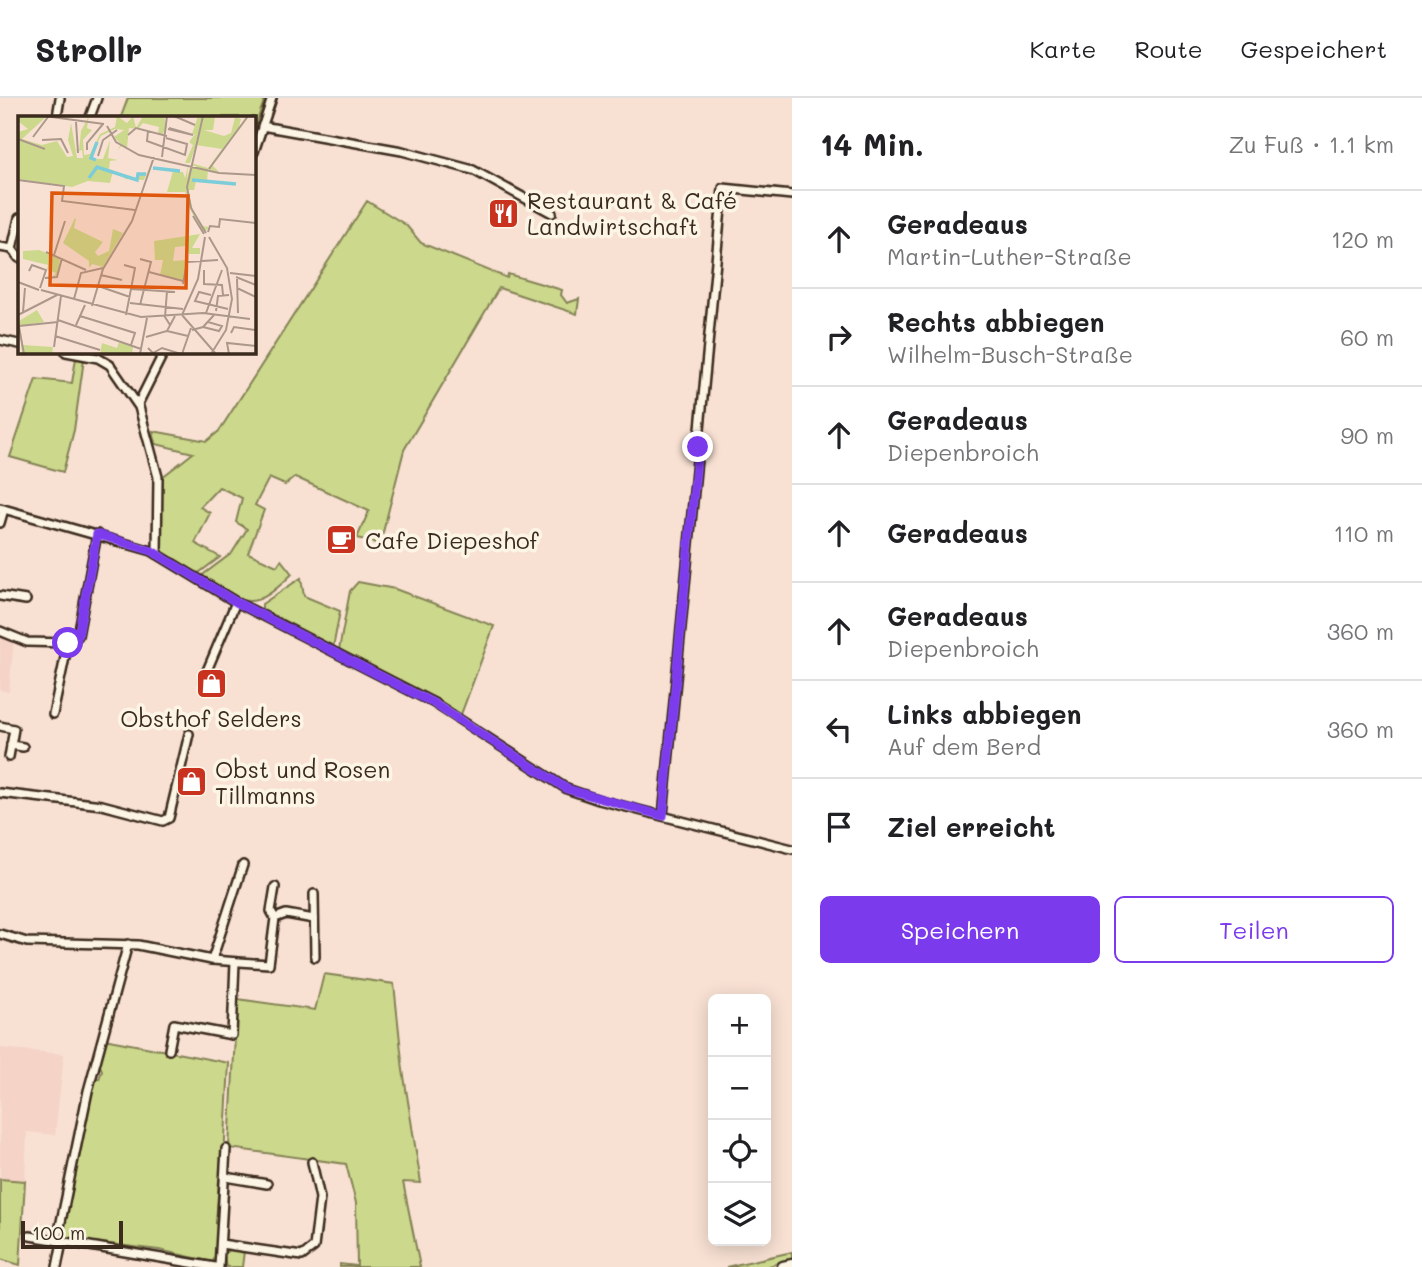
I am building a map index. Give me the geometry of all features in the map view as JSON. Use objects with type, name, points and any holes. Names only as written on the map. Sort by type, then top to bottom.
[{"type":"main road","points":[[783,1267],[792,1265]]},
{"type":"street","points":[[57,116],[60,98]]},
{"type":"street","points":[[90,116],[97,98]]},
{"type":"street","points":[[256,146],[272,98]]},
{"type":"street","points":[[262,126],[402,151],[473,170],[552,212]]},
{"type":"street","points":[[663,816],[723,188],[792,195]]},
{"type":"street","points":[[12,249],[18,222]]},
{"type":"street","points":[[0,247],[12,249],[18,257]]},
{"type":"street","points":[[77,354],[98,358],[110,365],[138,404],[150,438],[158,477],[157,554]]},
{"type":"street","points":[[138,404],[163,354]]},
{"type":"street","points":[[0,523],[2,508],[97,534],[157,554],[236,602],[433,703],[567,789],[792,849]]},
{"type":"street","points":[[0,631],[27,642],[68,643],[78,636],[97,534]]},
{"type":"street","points":[[0,596],[26,600]]},
{"type":"street","points":[[203,680],[236,602]]},
{"type":"street","points":[[53,714],[68,643]]},
{"type":"street","points":[[0,726],[14,729],[9,757]]},
{"type":"street","points":[[0,793],[40,795],[102,805],[163,821],[169,818],[189,734]]},
{"type":"street","points":[[11,745],[23,747]]},
{"type":"street","points":[[212,960],[243,865]]},
{"type":"street","points":[[0,934],[39,943],[128,944],[212,960],[268,964],[275,918],[271,911],[275,887]]},
{"type":"street","points":[[314,894],[315,957]]},
{"type":"street","points":[[275,918],[286,914],[314,919]]},
{"type":"street","points":[[57,1267],[76,1144],[128,944]]},
{"type":"street","points":[[169,1050],[174,1024],[232,1035],[235,962]]},
{"type":"street","points":[[30,1236],[217,1267],[221,1244],[226,1149]]},
{"type":"street","points":[[221,1244],[302,1256],[314,1247],[320,1198],[312,1162]]},
{"type":"street","points":[[226,1177],[267,1184]]},
{"type":"shaded area","points":[[0,633],[14,640],[9,692],[0,690]]},
{"type":"shaded area","points":[[0,1048],[64,1054],[55,1135],[27,1132],[25,1181],[0,1179]]},
{"type":"green space","points":[[128,98],[265,98],[256,124],[256,116],[121,116]]},
{"type":"green space","points":[[367,201],[406,225],[421,243],[507,278],[508,274],[562,290],[561,295],[567,303],[579,299],[577,314],[499,288],[404,450],[380,544],[357,538],[369,511],[295,477],[285,485],[269,478],[255,505],[264,510],[248,553],[277,566],[281,560],[292,574],[267,596],[247,601],[238,599],[200,577],[232,553],[247,529],[236,522],[242,498],[219,487],[200,507],[210,513],[195,543],[220,557],[196,575],[164,556],[161,552],[161,478],[193,453],[156,444],[153,431],[207,441],[219,431]]},
{"type":"green space","points":[[76,358],[84,359],[74,430],[63,472],[10,457],[36,379],[72,383]]},
{"type":"green space","points":[[301,578],[304,596],[340,611],[333,648],[262,612],[262,604]]},
{"type":"green space","points":[[358,582],[395,589],[494,626],[460,717],[339,650],[350,591]]},
{"type":"green space","points":[[324,974],[394,984],[403,1070],[421,1183],[403,1182],[420,1267],[340,1267],[340,1264],[357,1266],[356,1203],[346,1164],[229,1148],[237,999],[315,1010]]},
{"type":"green space","points":[[104,1039],[229,1063],[223,1176],[219,1179],[216,1224],[220,1225],[218,1263],[159,1250],[67,1239],[63,1232],[89,1091],[93,1078],[99,1079],[102,1070],[99,1064]]},
{"type":"green space","points":[[0,1179],[25,1181],[20,1265],[0,1259]]},
{"type":"green space","points":[[230,1249],[244,1251],[242,1267],[226,1267],[224,1254]]},
{"type":"green space","points":[[792,1252],[792,1259],[766,1267],[726,1267]]},
{"type":"place","name":"Restaurant & Café Landwirtschaft","points":[[504,213]]},
{"type":"place","name":"Cafe Diepeshof","points":[[342,540]]},
{"type":"place","name":"Obsthof Selders","points":[[211,684]]},
{"type":"place","name":"Obst und Rosen Tillmanns","points":[[192,782]]},
{"type":"route","points":[[68,643],[78,636],[87,573],[94,558],[97,534],[152,551],[236,602],[433,703],[567,789],[663,816],[698,447]]}]
